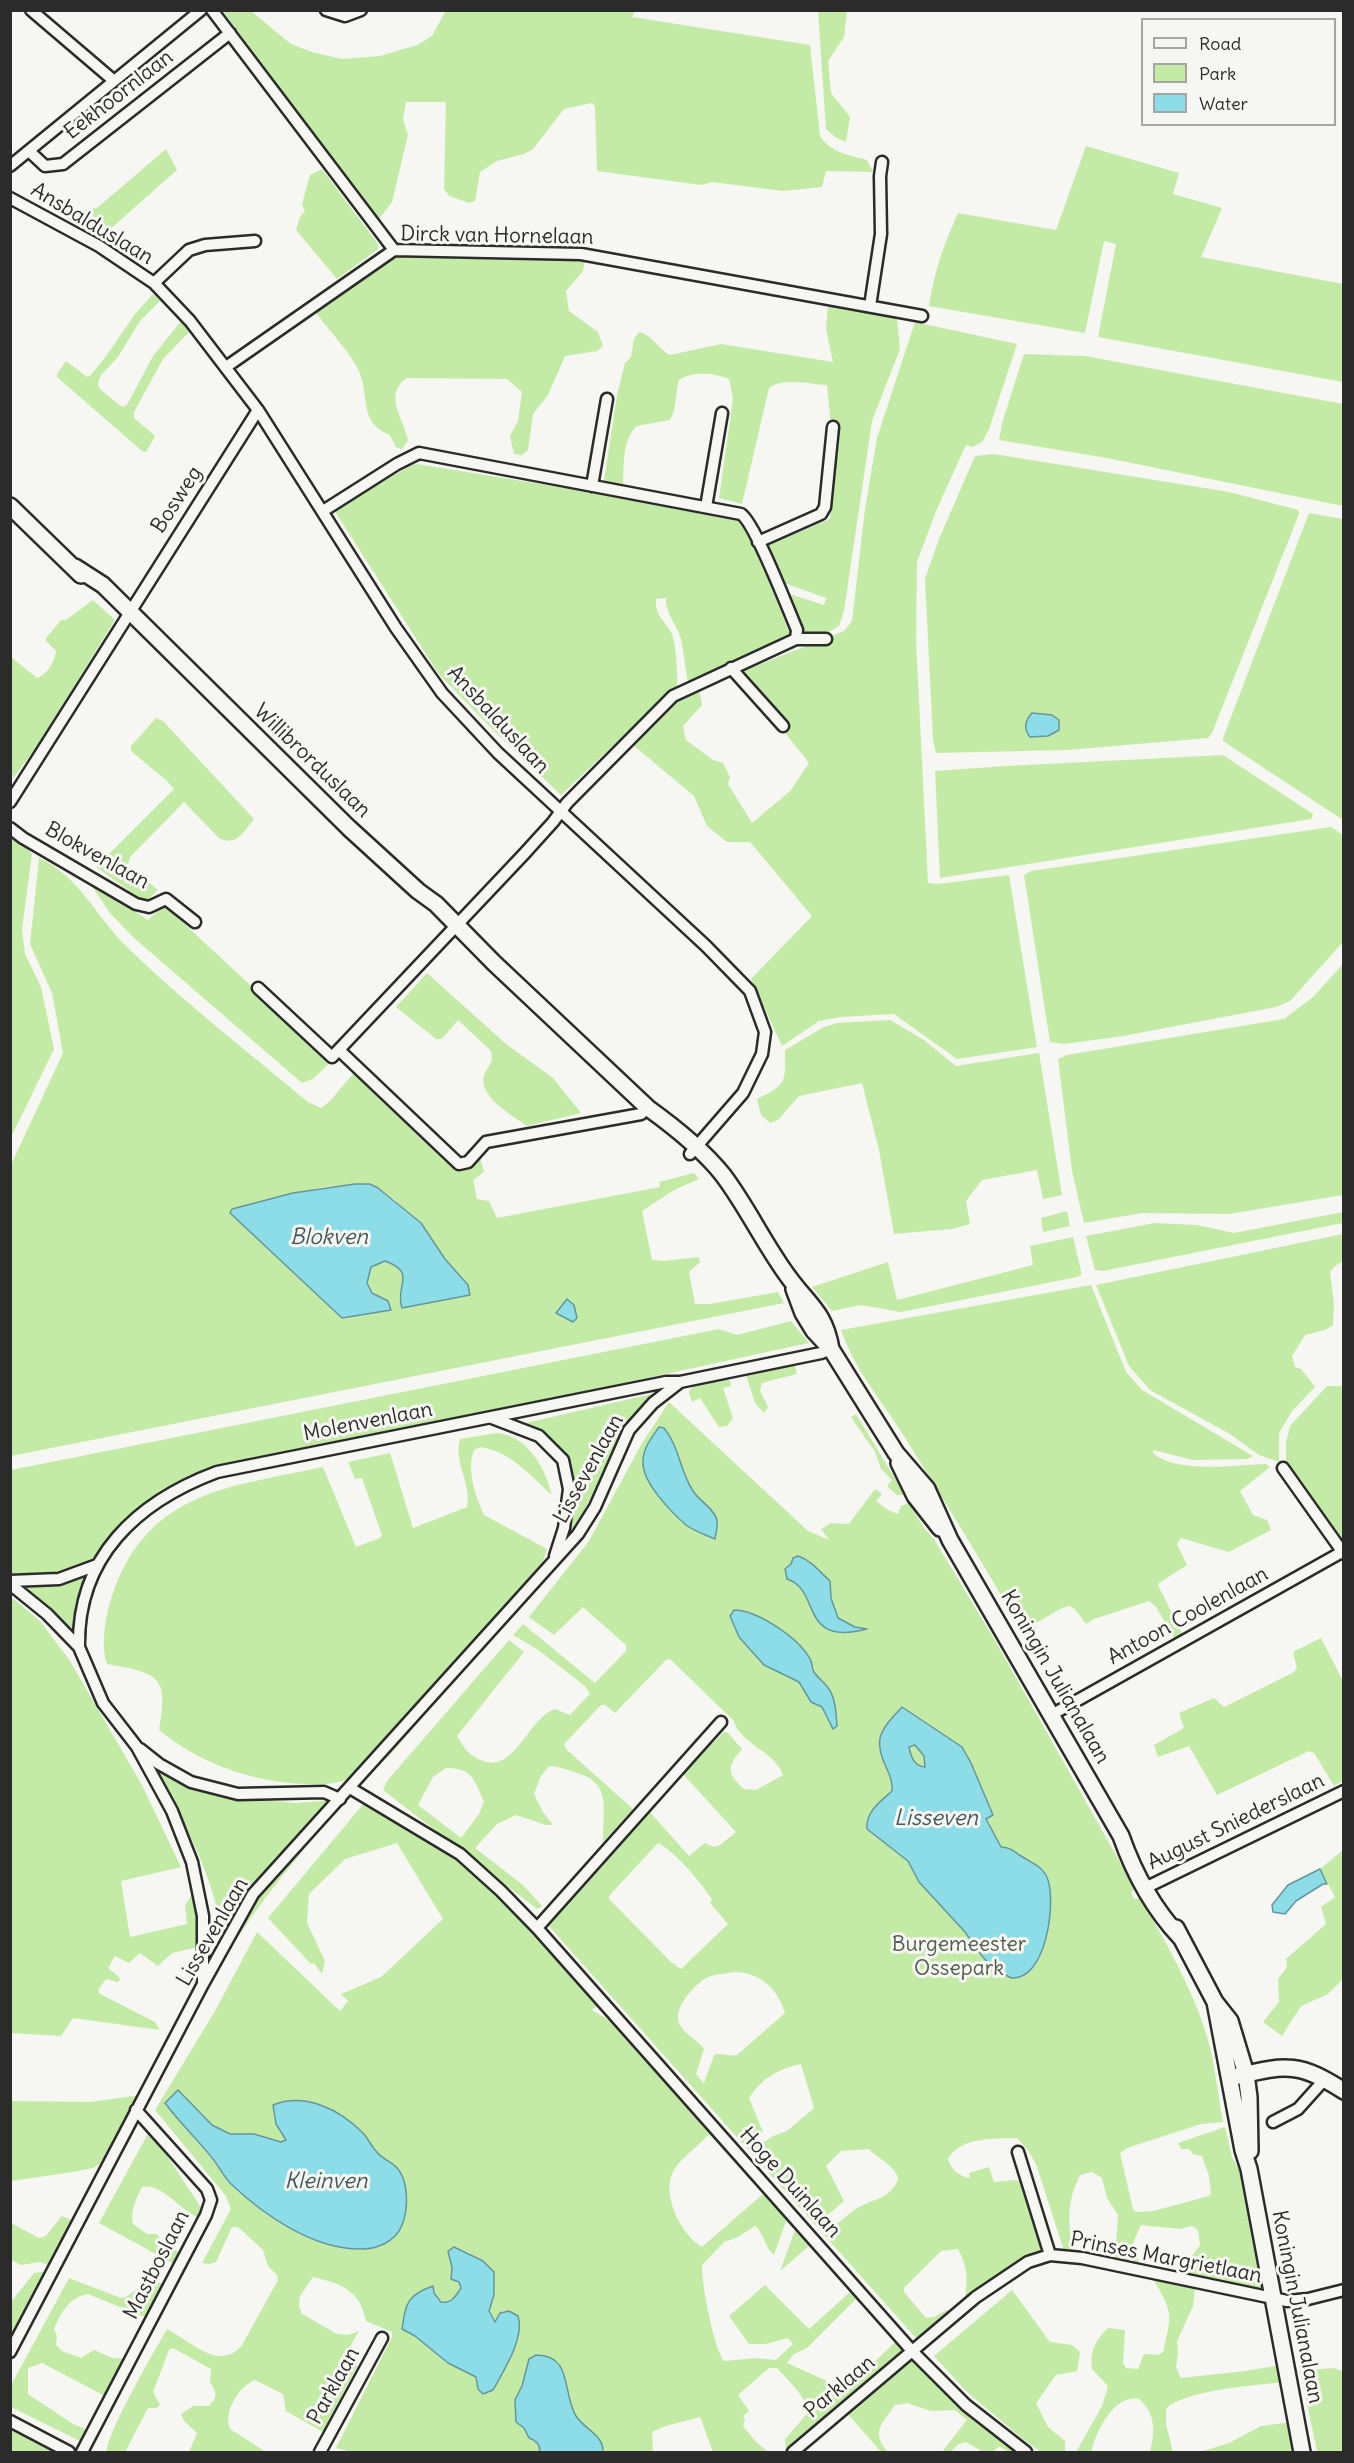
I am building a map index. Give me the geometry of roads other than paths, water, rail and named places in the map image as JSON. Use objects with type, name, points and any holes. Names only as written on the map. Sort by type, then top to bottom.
[{"type":"main road","name":"Willibrorduslaan","points":[[10,506],[75,567],[103,585],[127,615],[178,659],[350,828],[418,891],[436,904],[454,926],[648,1108],[669,1123],[693,1151],[721,1173],[790,1281],[812,1303],[824,1322],[831,1349]]},
{"type":"main road","name":"Koningin Julianalaan","points":[[831,1349],[896,1454],[902,1472],[915,1496],[950,1540],[1053,1714],[1121,1836],[1130,1862],[1149,1886],[1162,1918],[1180,1937],[1215,2002],[1230,2021],[1246,2074],[1250,2126],[1249,2169]]},
{"type":"main road","name":"Koningin Julianalaan","points":[[1215,2002],[1302,2452]]},
{"type":"main road","points":[[1230,2078],[1276,2068],[1295,2068],[1310,2071],[1344,2091]]},
{"type":"street","points":[[30,10],[113,80]]},
{"type":"street","name":"Eekhoornlaan","points":[[10,166],[201,10]]},
{"type":"street","points":[[212,10],[394,250]]},
{"type":"street","points":[[326,10],[345,16],[361,10]]},
{"type":"street","name":"Eekhoornlaan","points":[[29,151],[45,166],[63,164],[230,33]]},
{"type":"street","points":[[870,306],[881,234],[880,176],[882,162]]},
{"type":"street","name":"Ansbalduslaan","points":[[10,198],[99,246],[154,283],[190,321],[258,410],[396,628],[442,693],[498,753],[738,976],[750,991],[765,1032],[762,1054],[743,1093],[693,1151]]},
{"type":"street","name":"Ansbalduslaan","points":[[154,283],[189,250],[205,245],[255,241]]},
{"type":"street","name":"Dirck van Hornelaan","points":[[226,367],[394,250],[581,254],[922,316]]},
{"type":"street","points":[[592,486],[607,399]]},
{"type":"street","name":"Bosweg","points":[[10,802],[258,410]]},
{"type":"street","points":[[706,507],[722,413]]},
{"type":"street","points":[[758,542],[821,514],[825,507],[833,428]]},
{"type":"street","points":[[323,511],[397,464],[419,453],[741,514],[749,522],[797,630],[796,639]]},
{"type":"street","points":[[258,988],[332,1057],[560,812],[673,696],[796,639],[826,639]]},
{"type":"street","points":[[731,668],[783,726]]},
{"type":"street","name":"Blokvenlaan","points":[[10,828],[136,904],[149,907],[166,899],[195,922]]},
{"type":"street","points":[[340,1051],[459,1164],[468,1162],[486,1142],[640,1114],[648,1108]]},
{"type":"street","name":"Lissevenlaan","points":[[10,2352],[136,2110],[253,1894],[578,1534],[595,1507],[629,1430],[653,1403],[680,1382],[831,1349]]},
{"type":"street","name":"Molenvenlaan","points":[[203,1984],[203,1916],[192,1862],[172,1811],[137,1747],[103,1703],[79,1647],[78,1622],[83,1601],[97,1565],[120,1534],[152,1503],[179,1487],[217,1472],[666,1382],[680,1382]]},
{"type":"street","name":"Lissevenlaan","points":[[492,1417],[539,1436],[563,1460],[569,1489],[564,1528],[554,1560]]},
{"type":"street","points":[[1283,1468],[1343,1553]]},
{"type":"street","name":"Antoon Coolenlaan","points":[[1053,1714],[1343,1553]]},
{"type":"street","name":"Molenvenlaan","points":[[10,1582],[59,1579],[97,1565]]},
{"type":"street","name":"Molenvenlaan","points":[[10,1582],[47,1614],[79,1647]]},
{"type":"street","points":[[537,1928],[721,1722]]},
{"type":"street","name":"Molenvenlaan","points":[[137,1747],[159,1764],[191,1782],[238,1794],[324,1792],[340,1799]]},
{"type":"street","name":"Hoge Duinlaan","points":[[350,1788],[460,1854],[501,1891],[537,1928],[913,2352],[966,2405],[1026,2452]]},
{"type":"street","name":"August Sniederslaan","points":[[1149,1886],[1344,1791]]},
{"type":"street","points":[[1273,2122],[1298,2109],[1325,2079]]},
{"type":"street","name":"Mastboslaan","points":[[82,2452],[212,2200],[207,2189],[136,2110]]},
{"type":"street","name":"Prinses Margrietlaan","points":[[1018,2152],[1050,2255]]},
{"type":"street","name":"Prinses Margrietlaan","points":[[913,2352],[976,2297],[1028,2262],[1050,2255],[1082,2258],[1287,2301],[1308,2299],[1344,2290]]},
{"type":"street","name":"Parklaan","points":[[320,2452],[382,2338]]},
{"type":"street","name":"Parklaan","points":[[793,2452],[913,2352]]},
{"type":"street","points":[[10,2421],[69,2452]]},
{"type":"water","points":[[1032,713],[1052,715],[1059,720],[1059,730],[1048,736],[1030,737],[1026,731],[1026,725]]},
{"type":"water","name":"Blokven","points":[[370,1184],[378,1188],[421,1223],[445,1259],[468,1285],[470,1295],[402,1308],[400,1300],[403,1275],[395,1266],[385,1261],[371,1267],[367,1283],[372,1293],[388,1301],[391,1310],[342,1318],[230,1213],[232,1209],[293,1193]]},
{"type":"water","points":[[567,1299],[574,1305],[577,1318],[573,1322],[556,1313]]},
{"type":"water","points":[[659,1427],[664,1428],[669,1435],[693,1491],[715,1515],[717,1525],[715,1539],[686,1525],[665,1504],[647,1478],[643,1456],[648,1443]]},
{"type":"water","points":[[798,1556],[811,1563],[830,1581],[831,1598],[838,1618],[855,1627],[867,1629],[845,1632],[830,1630],[821,1624],[814,1615],[805,1594],[798,1585],[787,1579],[785,1569],[791,1564],[793,1558]]},
{"type":"water","points":[[734,1610],[743,1611],[765,1620],[787,1634],[805,1651],[814,1672],[831,1693],[837,1726],[833,1729],[822,1707],[811,1702],[799,1682],[764,1665],[739,1637],[730,1616]]},
{"type":"water","name":"Lisseven","points":[[902,1707],[962,1747],[993,1815],[986,1819],[1001,1847],[1033,1863],[1041,1869],[1048,1880],[1051,1906],[1046,1939],[1033,1967],[1023,1976],[1011,1978],[992,1967],[965,1932],[919,1882],[908,1861],[867,1829],[871,1812],[892,1791],[892,1782],[882,1757],[880,1741],[884,1728]],"holes":[[[915,1745],[924,1756],[925,1767],[918,1765],[909,1747]]]},
{"type":"water","points":[[1320,1869],[1327,1884],[1323,1884],[1296,1901],[1285,1914],[1273,1912],[1272,1905],[1288,1885]]},
{"type":"water","name":"Kleinven","points":[[178,2090],[212,2125],[230,2134],[254,2134],[281,2142],[286,2140],[276,2124],[273,2105],[285,2102],[310,2102],[344,2117],[363,2133],[378,2153],[394,2165],[403,2177],[406,2210],[399,2231],[391,2240],[374,2248],[344,2248],[308,2237],[275,2219],[231,2184],[165,2103]]},
{"type":"water","points":[[454,2247],[483,2261],[494,2272],[494,2295],[489,2311],[495,2322],[500,2313],[509,2311],[518,2316],[519,2334],[508,2364],[493,2390],[483,2394],[478,2389],[476,2377],[448,2363],[415,2336],[402,2329],[409,2301],[418,2293],[433,2286],[434,2293],[441,2302],[448,2302],[461,2288],[459,2282],[451,2279],[452,2268],[448,2251]]},
{"type":"water","points":[[536,2355],[556,2361],[561,2368],[576,2416],[600,2441],[603,2452],[540,2452],[537,2443],[529,2438],[524,2428],[516,2422],[515,2400],[522,2386],[529,2359]]},
{"type":"park label","name":"Burgemeester Ossepark","points":[[959,1957]]}]
